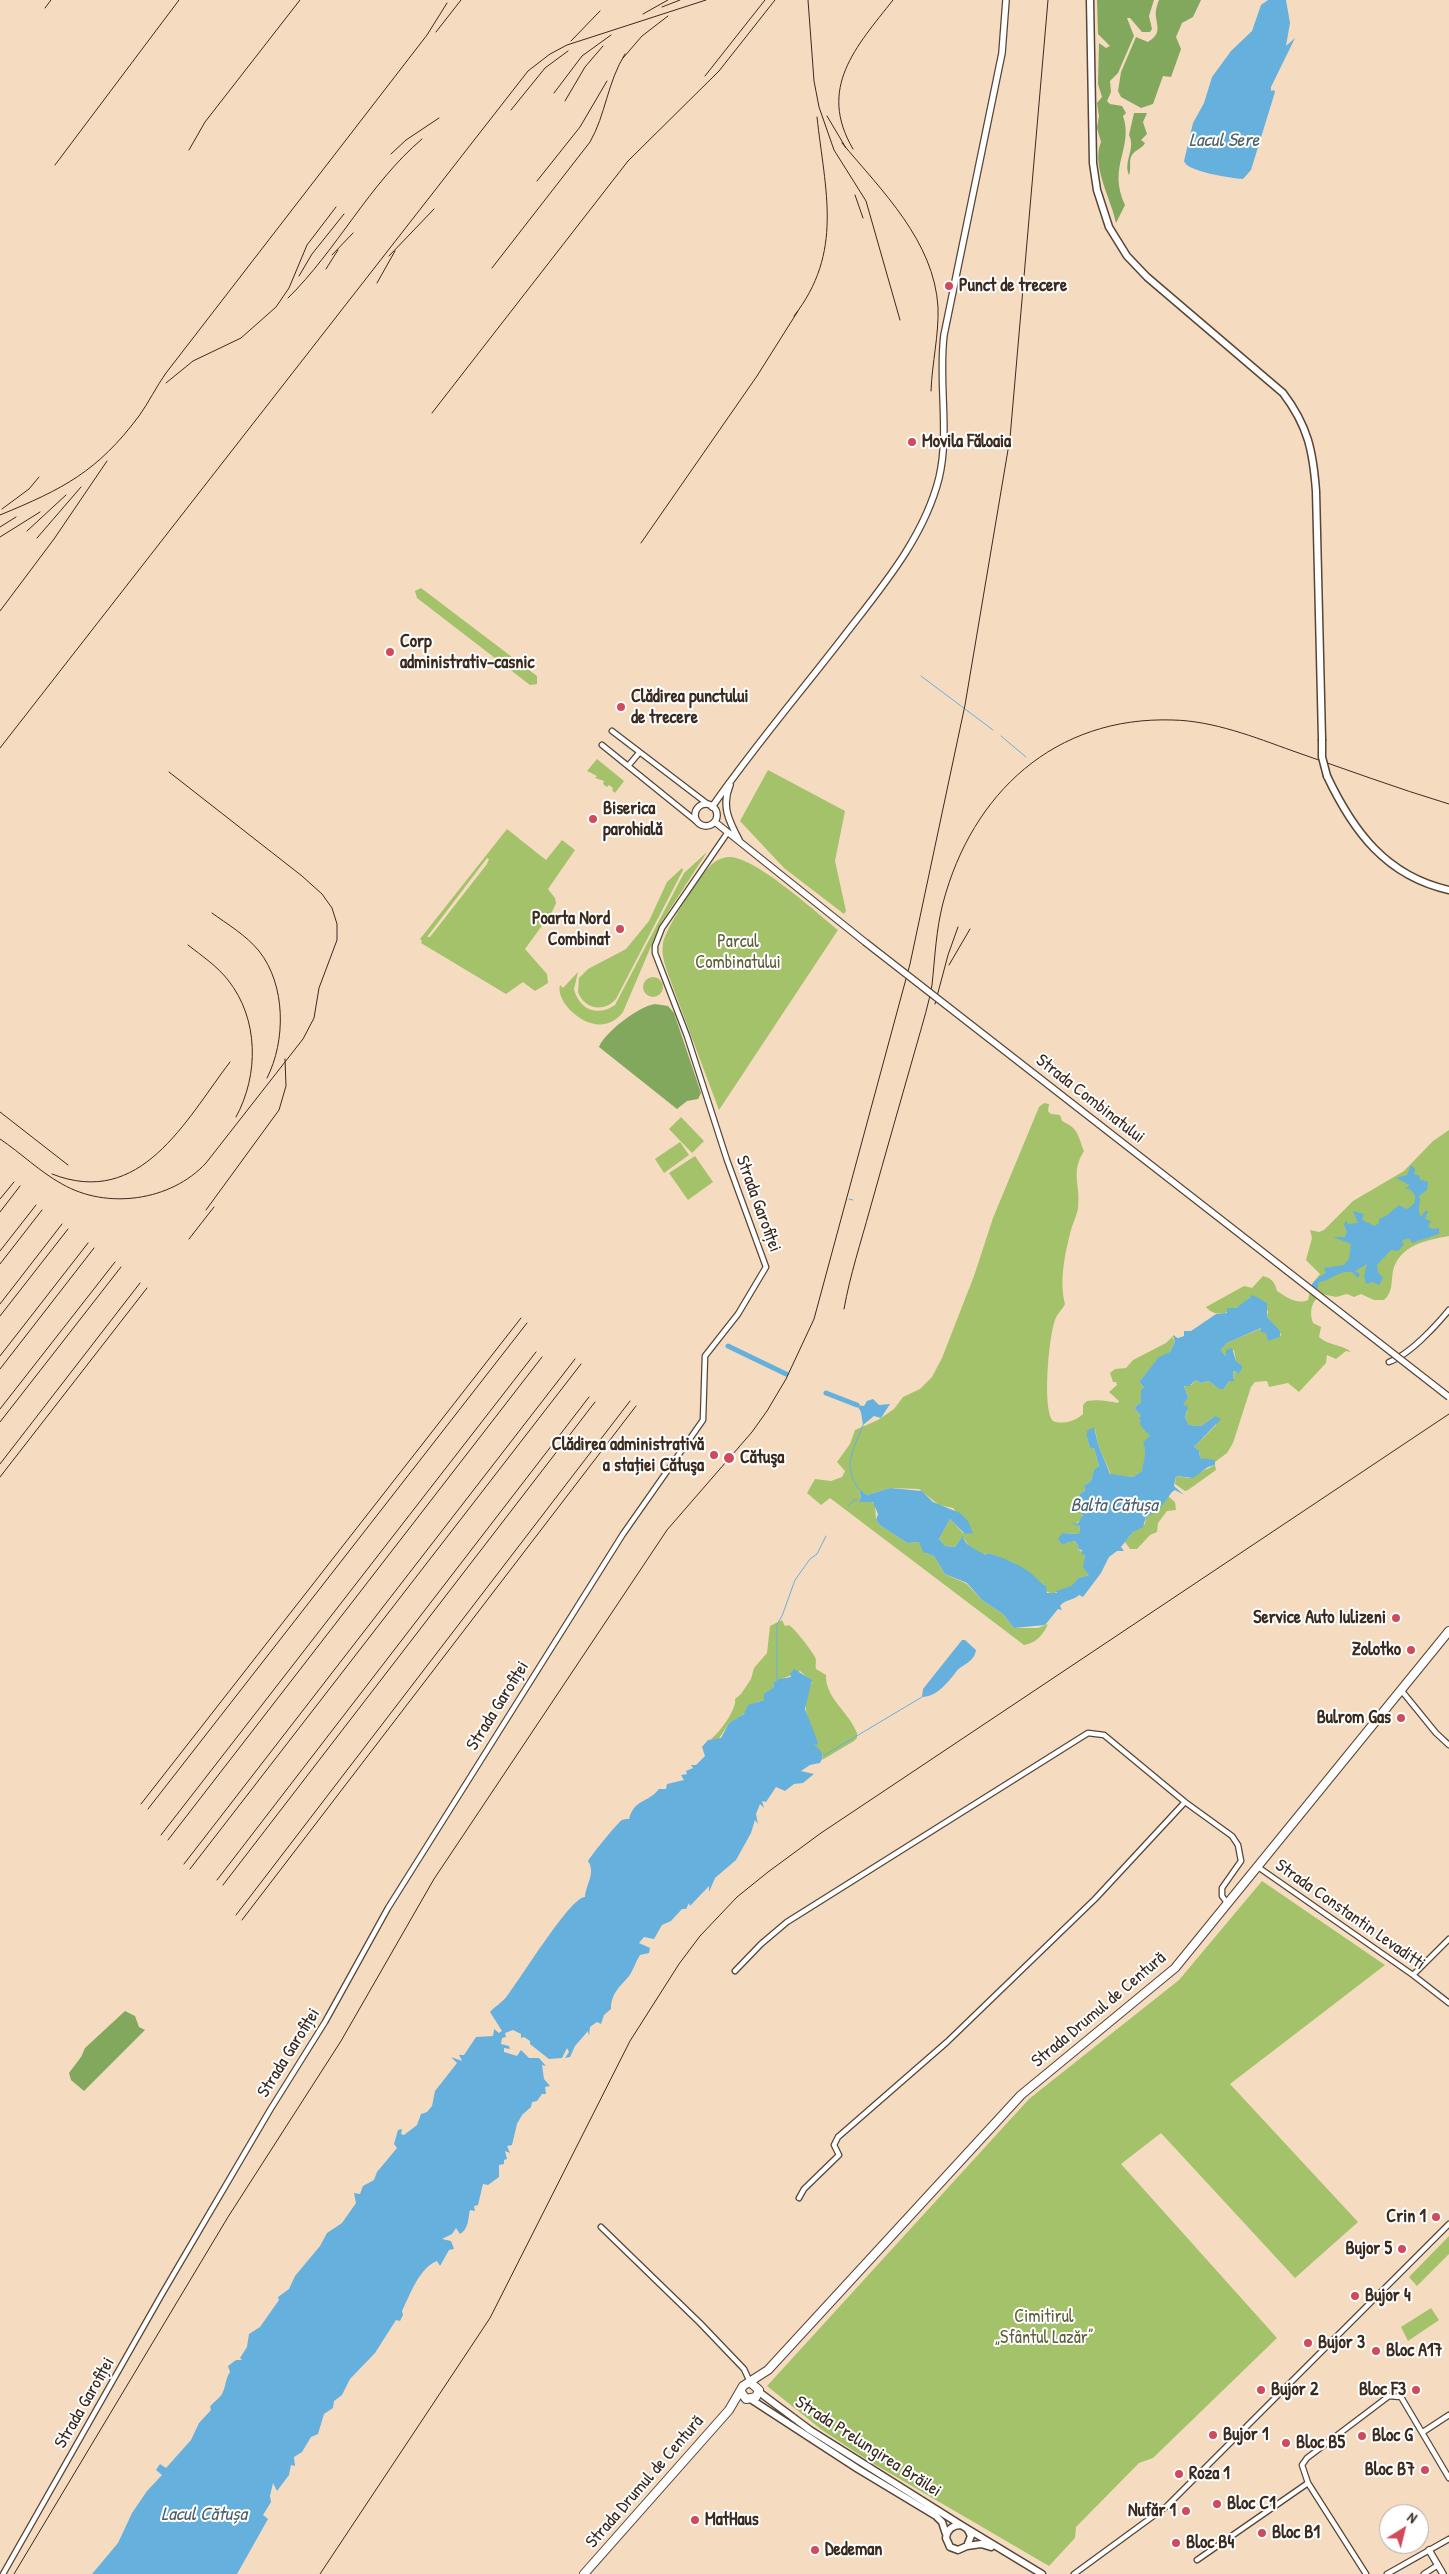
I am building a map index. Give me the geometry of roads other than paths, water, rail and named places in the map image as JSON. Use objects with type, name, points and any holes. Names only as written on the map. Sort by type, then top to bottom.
[{"type":"highway","name":"Strada Drumul de Centură","points":[[768,2370],[1020,2095],[1157,1985],[1197,1944],[1449,1631]]},
{"type":"highway","points":[[750,2400],[744,2397],[742,2392],[743,2386],[751,2383],[768,2370]]},
{"type":"highway","points":[[729,2410],[750,2400],[759,2391],[768,2370]]},
{"type":"highway","points":[[751,2383],[759,2391]]},
{"type":"highway","name":"Strada Drumul de Centură","points":[[584,2574],[729,2410],[742,2392]]},
{"type":"main road","points":[[1090,0],[1093,163],[1100,203],[1112,232],[1127,256],[1147,277],[1283,393],[1300,417],[1307,432],[1313,458],[1316,491],[1322,757],[1327,776],[1341,807],[1360,834],[1384,859],[1417,879],[1449,890]]},
{"type":"main road","name":"Strada Prelungirea Brăilei","points":[[759,2391],[810,2430],[961,2525]]},
{"type":"main road","name":"Strada Prelungirea Brăilei","points":[[750,2400],[858,2470],[936,2516],[942,2522],[946,2534]]},
{"type":"main road","points":[[999,2550],[981,2544],[954,2549],[947,2543],[946,2534],[954,2526],[961,2525],[999,2550],[1042,2574]]},
{"type":"main road","points":[[967,2546],[970,2536],[968,2530]]},
{"type":"street","points":[[710,806],[736,775],[897,565],[922,521],[938,481],[944,444],[942,376],[944,335],[1002,52],[1006,0]]},
{"type":"street","points":[[602,745],[696,821],[706,826],[714,822],[716,815],[710,806],[612,732]]},
{"type":"street","points":[[628,766],[639,752]]},
{"type":"street","points":[[736,775],[728,791],[725,804],[727,816],[740,842]]},
{"type":"street","points":[[696,821],[695,814],[697,809],[702,805],[710,806]]},
{"type":"street","name":"Strada Combinatului","points":[[714,822],[1449,1397]]},
{"type":"street","name":"Strada Garofiței","points":[[3,2574],[267,2114],[325,2022],[388,1908],[618,1542],[703,1420],[705,1356],[738,1314],[766,1266],[760,1244],[727,1160],[687,1036],[658,963],[655,946],[666,920],[728,832]]},
{"type":"street","points":[[1389,1362],[1396,1360],[1449,1310]]},
{"type":"street","points":[[1402,1690],[1436,1733],[1449,1745]]},
{"type":"street","points":[[735,1970],[787,1922],[1083,1735],[1094,1733],[1104,1735],[1185,1802],[1232,1836],[1238,1845],[1241,1858],[1240,1865],[1222,1888],[1222,1896],[1228,1904]]},
{"type":"street","points":[[799,2198],[804,2189],[839,2156],[834,2145],[838,2137],[947,2042],[1095,1899],[1185,1802]]},
{"type":"street","name":"Strada Constantin Levaditti","points":[[1258,1868],[1413,1975],[1449,2003]]},
{"type":"street","points":[[1413,1975],[1449,1939]]},
{"type":"street","points":[[1074,2574],[1167,2506],[1449,2224]]},
{"type":"street","points":[[601,2227],[694,2317],[744,2369],[751,2383]]},
{"type":"street","points":[[1366,2574],[1308,2483],[1302,2465],[1307,2458],[1389,2396],[1401,2397],[1449,2478]]},
{"type":"street","points":[[1423,2432],[1449,2415]]},
{"type":"street","points":[[1198,2560],[1308,2483]]},
{"type":"street","points":[[1387,2574],[1449,2539]]},
{"type":"street","points":[[1430,2550],[1443,2574]]},
{"type":"street","points":[[1424,2574],[1438,2565]]},
{"type":"water","name":"Lacul Sere","points":[[1268,0],[1286,0],[1290,23],[1286,46],[1295,38],[1271,87],[1271,91],[1274,90],[1275,92],[1251,170],[1243,179],[1210,174],[1193,168],[1184,161],[1193,123],[1204,103],[1212,77],[1231,51],[1252,31],[1261,5]]},
{"type":"water","points":[[1411,1165],[1415,1169],[1414,1174],[1420,1176],[1419,1179],[1428,1182],[1427,1190],[1419,1196],[1421,1217],[1425,1211],[1428,1211],[1425,1219],[1431,1221],[1428,1226],[1432,1229],[1439,1228],[1439,1234],[1412,1243],[1409,1238],[1403,1240],[1404,1244],[1398,1251],[1391,1250],[1377,1265],[1378,1272],[1383,1278],[1379,1285],[1373,1282],[1366,1284],[1364,1275],[1367,1264],[1355,1271],[1360,1274],[1358,1278],[1352,1272],[1339,1274],[1319,1282],[1316,1295],[1311,1294],[1313,1283],[1326,1273],[1324,1268],[1344,1265],[1349,1259],[1351,1244],[1333,1237],[1345,1237],[1347,1232],[1344,1224],[1346,1221],[1348,1224],[1358,1223],[1353,1211],[1364,1214],[1362,1220],[1375,1226],[1379,1223],[1379,1219],[1386,1216],[1399,1205],[1406,1209],[1413,1204],[1415,1201],[1414,1194],[1405,1188],[1410,1185],[1396,1178],[1407,1175]]},
{"type":"water","name":"Balta Cătușa","points":[[1253,1295],[1267,1303],[1267,1317],[1280,1331],[1280,1337],[1268,1341],[1266,1333],[1261,1332],[1261,1328],[1227,1343],[1220,1350],[1226,1356],[1226,1350],[1232,1348],[1236,1361],[1243,1366],[1238,1375],[1237,1372],[1233,1371],[1234,1381],[1229,1381],[1224,1389],[1219,1389],[1209,1381],[1200,1383],[1196,1380],[1189,1386],[1184,1386],[1188,1397],[1183,1405],[1188,1406],[1185,1418],[1189,1425],[1201,1426],[1215,1416],[1221,1419],[1194,1447],[1199,1450],[1200,1458],[1215,1460],[1215,1465],[1208,1467],[1193,1478],[1176,1476],[1174,1486],[1184,1495],[1175,1490],[1172,1492],[1158,1511],[1146,1517],[1143,1527],[1133,1532],[1121,1547],[1124,1551],[1117,1551],[1109,1557],[1101,1573],[1083,1597],[1079,1595],[1062,1604],[1060,1606],[1062,1610],[1058,1609],[1045,1625],[1014,1628],[1003,1614],[982,1600],[967,1583],[945,1574],[934,1556],[923,1552],[919,1542],[907,1543],[880,1525],[876,1520],[878,1514],[873,1502],[859,1502],[861,1498],[859,1489],[867,1495],[890,1488],[922,1491],[933,1502],[960,1513],[968,1521],[973,1533],[965,1534],[950,1519],[939,1539],[945,1546],[955,1547],[963,1536],[969,1546],[985,1555],[987,1553],[1015,1563],[1046,1586],[1047,1593],[1057,1593],[1056,1591],[1071,1585],[1078,1578],[1089,1575],[1083,1567],[1085,1554],[1082,1555],[1082,1550],[1077,1549],[1079,1547],[1075,1541],[1062,1544],[1058,1539],[1062,1533],[1079,1534],[1080,1526],[1072,1524],[1078,1523],[1083,1515],[1077,1509],[1084,1503],[1079,1494],[1085,1491],[1084,1486],[1091,1481],[1094,1470],[1099,1466],[1094,1448],[1090,1448],[1087,1431],[1094,1427],[1098,1444],[1110,1474],[1133,1477],[1142,1471],[1145,1453],[1143,1442],[1150,1436],[1141,1426],[1139,1418],[1141,1416],[1134,1408],[1141,1402],[1141,1391],[1144,1387],[1139,1382],[1159,1357],[1170,1352],[1175,1342],[1173,1336],[1178,1338],[1184,1336],[1184,1331],[1191,1331],[1216,1314],[1227,1313],[1227,1308],[1236,1308]]},
{"type":"water","points":[[873,1399],[879,1405],[890,1404],[881,1418],[874,1416],[863,1425],[861,1412],[857,1405],[864,1406],[867,1401]]},
{"type":"water","points":[[962,1640],[965,1640],[976,1650],[973,1658],[958,1669],[937,1692],[922,1697],[923,1689]]},
{"type":"water","name":"Lacul Cătușa","points":[[794,1669],[812,1680],[805,1709],[819,1745],[814,1744],[821,1752],[822,1760],[820,1763],[810,1765],[801,1771],[814,1774],[803,1783],[794,1784],[785,1791],[776,1787],[766,1802],[762,1801],[764,1808],[760,1804],[756,1814],[758,1824],[755,1820],[751,1833],[736,1860],[715,1878],[709,1892],[709,1886],[690,1906],[689,1903],[686,1909],[682,1909],[671,1921],[662,1925],[654,1939],[644,1937],[639,1943],[650,1948],[649,1953],[640,1955],[630,1974],[614,1994],[611,2009],[604,2015],[601,2024],[597,2022],[590,2027],[589,2036],[588,2031],[575,2046],[570,2057],[565,2058],[569,2052],[567,2048],[562,2058],[549,2059],[530,2044],[530,2041],[524,2037],[521,2038],[521,2034],[513,2030],[505,2033],[506,2037],[502,2038],[501,2044],[509,2046],[510,2049],[504,2048],[504,2052],[517,2056],[521,2050],[529,2058],[539,2058],[546,2066],[542,2065],[544,2079],[550,2086],[545,2087],[546,2094],[542,2094],[537,2101],[532,2102],[531,2107],[522,2115],[517,2124],[512,2145],[507,2146],[510,2153],[505,2151],[507,2159],[504,2160],[504,2164],[499,2165],[499,2177],[488,2185],[483,2184],[478,2205],[474,2206],[475,2211],[470,2210],[468,2223],[463,2232],[460,2234],[456,2228],[452,2234],[442,2239],[451,2241],[454,2249],[449,2250],[440,2266],[437,2261],[420,2276],[402,2311],[403,2315],[400,2321],[396,2320],[375,2353],[350,2379],[342,2395],[334,2401],[333,2408],[324,2414],[318,2434],[311,2437],[302,2452],[294,2457],[295,2466],[291,2465],[289,2475],[277,2491],[273,2483],[270,2496],[271,2502],[263,2515],[268,2519],[237,2574],[92,2574],[118,2543],[132,2513],[147,2491],[162,2475],[156,2470],[160,2464],[166,2468],[191,2440],[199,2423],[211,2410],[211,2405],[222,2394],[230,2372],[228,2366],[236,2360],[242,2360],[240,2358],[247,2347],[249,2334],[260,2327],[279,2300],[278,2297],[289,2289],[295,2276],[320,2246],[327,2233],[342,2223],[356,2203],[354,2193],[360,2194],[363,2186],[374,2180],[377,2172],[397,2148],[394,2144],[398,2130],[402,2129],[401,2134],[404,2135],[417,2125],[421,2114],[427,2112],[432,2106],[435,2091],[457,2063],[451,2057],[462,2061],[459,2055],[464,2055],[476,2037],[493,2036],[494,2029],[499,2033],[502,2031],[490,2012],[507,1996],[557,1924],[578,1900],[585,1897],[591,1874],[588,1861],[594,1853],[619,1822],[629,1819],[638,1804],[655,1794],[659,1789],[666,1789],[667,1784],[684,1780],[681,1775],[687,1774],[686,1771],[693,1768],[691,1765],[696,1765],[705,1756],[702,1747],[708,1740],[721,1738],[729,1723],[744,1714],[748,1705],[764,1700],[764,1694],[774,1687],[773,1683],[779,1679],[791,1677],[790,1674]]},
{"type":"waterway","points":[[921,676],[993,730]]},
{"type":"waterway","points":[[1001,736],[1026,757]]},
{"type":"waterway","points":[[849,1199],[853,1200]]},
{"type":"waterway","points":[[728,1346],[786,1374]]},
{"type":"waterway","points":[[826,1393],[857,1405]]},
{"type":"waterway","points":[[859,1489],[854,1480],[850,1465],[853,1450],[863,1425]]},
{"type":"waterway","points":[[848,1506],[854,1500],[858,1500]]},
{"type":"waterway","points":[[777,1679],[777,1624],[782,1616],[795,1580],[810,1559],[817,1554],[826,1536]]},
{"type":"waterway","points":[[823,1756],[922,1697]]},
{"type":"railway","points":[[45,8],[51,0]]},
{"type":"railway","points":[[55,165],[179,0]]},
{"type":"railway","points":[[189,150],[205,122],[300,0]]},
{"type":"railway","points":[[436,32],[461,0]]},
{"type":"railway","points":[[643,14],[668,0]]},
{"type":"railway","points":[[662,7],[680,0]]},
{"type":"railway","points":[[0,748],[528,71],[550,54],[567,45],[706,0]]},
{"type":"railway","points":[[705,76],[765,0]]},
{"type":"railway","points":[[432,413],[628,161],[719,71],[775,0]]},
{"type":"railway","points":[[808,0],[814,81],[819,107],[834,150],[866,201],[900,320]]},
{"type":"railway","points":[[853,149],[843,127],[839,107],[840,87],[846,69],[855,52],[893,0]]},
{"type":"railway","points":[[14,2574],[228,2217],[341,2041],[434,1879],[667,1530],[752,1432],[767,1411],[786,1379],[814,1319],[910,964],[965,705],[1010,438],[1048,0]]},
{"type":"railway","points":[[0,515],[61,487],[77,477],[93,465],[124,435],[143,411],[166,373],[427,35],[447,3]]},
{"type":"railway","points":[[571,41],[600,11]]},
{"type":"railway","points":[[623,58],[642,36],[668,16]]},
{"type":"railway","points":[[554,93],[582,56],[611,35]]},
{"type":"railway","points":[[565,101],[585,67],[603,46]]},
{"type":"railway","points":[[511,110],[545,68],[568,51]]},
{"type":"railway","points":[[492,268],[590,142],[600,121],[614,76],[625,54]]},
{"type":"railway","points":[[537,181],[580,127],[607,81]]},
{"type":"railway","points":[[827,116],[846,148]]},
{"type":"railway","points":[[794,316],[810,292],[820,268],[825,244],[826,196],[817,117]]},
{"type":"railway","points":[[391,154],[406,140],[439,118]]},
{"type":"railway","points":[[288,298],[322,259],[369,196],[403,157],[422,139]]},
{"type":"railway","points":[[842,143],[904,218],[927,260],[934,283],[938,307],[931,391]]},
{"type":"railway","points":[[855,195],[863,218]]},
{"type":"railway","points":[[166,383],[193,361],[241,338],[276,307],[289,288],[307,245],[336,207]]},
{"type":"railway","points":[[389,256],[434,209]]},
{"type":"railway","points":[[299,276],[312,254],[344,214]]},
{"type":"railway","points":[[332,255],[353,233]]},
{"type":"railway","points":[[326,269],[338,250]]},
{"type":"railway","points":[[377,283],[395,251]]},
{"type":"railway","points":[[641,543],[757,376],[798,311]]},
{"type":"railway","points":[[0,611],[54,539],[107,461]]},
{"type":"railway","points":[[2,509],[29,489],[39,477]]},
{"type":"railway","points":[[37,538],[81,487]]},
{"type":"railway","points":[[27,531],[66,495]]},
{"type":"railway","points":[[0,537],[40,512]]},
{"type":"railway","points":[[0,527],[16,517]]},
{"type":"railway","points":[[844,1309],[849,1284],[928,1006],[937,933],[943,903],[956,863],[975,827],[997,796],[1025,769],[1056,747],[1091,731],[1130,722],[1188,721],[1204,723],[1249,735],[1449,804]]},
{"type":"railway","points":[[0,1139],[54,1179],[80,1192],[118,1199],[157,1193],[175,1186],[192,1176],[206,1163],[303,1039],[314,1018],[319,988],[337,940],[337,924],[332,908],[322,894],[302,876],[169,772]]},
{"type":"railway","points":[[212,913],[254,945],[268,965],[274,980],[278,996],[280,1031],[278,1047],[267,1078]]},
{"type":"railway","points":[[935,1004],[948,955],[958,927]]},
{"type":"railway","points":[[949,965],[970,929]]},
{"type":"railway","points":[[188,945],[224,975],[238,995],[246,1012],[250,1029],[252,1065],[244,1101],[236,1117]]},
{"type":"railway","points":[[206,1210],[279,1110],[286,1086],[285,1059]]},
{"type":"railway","points":[[52,1174],[83,1182],[111,1180],[136,1170],[158,1153],[177,1133],[230,1062]]},
{"type":"railway","points":[[0,1112],[68,1165]]},
{"type":"railway","points":[[0,1199],[14,1182]]},
{"type":"railway","points":[[0,1212],[20,1186]]},
{"type":"railway","points":[[0,1251],[36,1205]]},
{"type":"railway","points":[[189,1239],[214,1207]]},
{"type":"railway","points":[[0,1264],[42,1210]]},
{"type":"railway","points":[[0,1304],[62,1224]]},
{"type":"railway","points":[[0,1316],[68,1229]]},
{"type":"railway","points":[[0,1356],[88,1243]]},
{"type":"railway","points":[[0,1369],[94,1248]]},
{"type":"railway","points":[[0,1409],[115,1262]]},
{"type":"railway","points":[[0,1422],[121,1267]]},
{"type":"railway","points":[[0,1464],[140,1283]]},
{"type":"railway","points":[[0,1477],[147,1288]]},
{"type":"railway","points":[[141,1804],[521,1318]]},
{"type":"railway","points":[[148,1809],[527,1323]]},
{"type":"railway","points":[[161,1835],[536,1352]]},
{"type":"railway","points":[[168,1840],[542,1357]]},
{"type":"railway","points":[[184,1864],[575,1359]]},
{"type":"railway","points":[[190,1869],[581,1364]]},
{"type":"railway","points":[[217,1880],[589,1397]]},
{"type":"railway","points":[[236,1915],[630,1401]]},
{"type":"railway","points":[[223,1885],[595,1402]]},
{"type":"railway","points":[[242,1920],[636,1406]]},
{"type":"railway","points":[[320,2574],[490,2318],[630,2041],[679,1964],[700,1936],[737,1897],[821,1833],[1449,1414]]},
{"type":"place","name":"Punct de trecere","points":[[949,286]]},
{"type":"place","name":"Movila Făloaia","points":[[912,442]]},
{"type":"place","name":"Corp administrativ-casnic","points":[[390,652]]},
{"type":"place","name":"Clădirea punctului de trecere","points":[[621,707]]},
{"type":"place","name":"Biserica parohială","points":[[593,819]]},
{"type":"place","name":"Poarta Nord Combinat","points":[[620,929]]},
{"type":"place","name":"Clădirea administrativă a stației Cătuşa","points":[[714,1455]]},
{"type":"place","name":"Cătuşa","points":[[729,1458]]},
{"type":"place","name":"Service Auto Iulizeni","points":[[1396,1618]]},
{"type":"place","name":"Zolotko","points":[[1411,1650]]},
{"type":"place","name":"Bulrom Gas","points":[[1401,1718]]},
{"type":"place","name":"Crin 1","points":[[1436,2217]]},
{"type":"place","name":"Bujor 5","points":[[1402,2249]]},
{"type":"place","name":"Bujor 4","points":[[1355,2296]]},
{"type":"place","name":"Bujor 3","points":[[1308,2343]]},
{"type":"place","name":"Bloc A17","points":[[1376,2351]]},
{"type":"place","name":"Bujor 2","points":[[1261,2390]]},
{"type":"place","name":"Bloc F3","points":[[1416,2390]]},
{"type":"place","name":"Bujor 1","points":[[1213,2435]]},
{"type":"place","name":"Bloc G","points":[[1362,2436]]},
{"type":"place","name":"Bloc B5","points":[[1286,2443]]},
{"type":"place","name":"Bloc B7","points":[[1425,2470]]},
{"type":"place","name":"Roza 1","points":[[1179,2474]]},
{"type":"place","name":"Bloc C1","points":[[1217,2504]]},
{"type":"place","name":"Nufăr 1","points":[[1186,2511]]},
{"type":"place","name":"MatHaus","points":[[695,2520]]},
{"type":"place","name":"Bloc B1","points":[[1262,2533]]},
{"type":"place","name":"Bloc B4","points":[[1176,2543]]},
{"type":"place","name":"Dedeman","points":[[815,2550]]},
{"type":"park label","name":"Parcul Combinatului","points":[[738,952]]},
{"type":"park label","name":"Cimitirul „Sfântul Lazăr”","points":[[1044,2327]]}]
